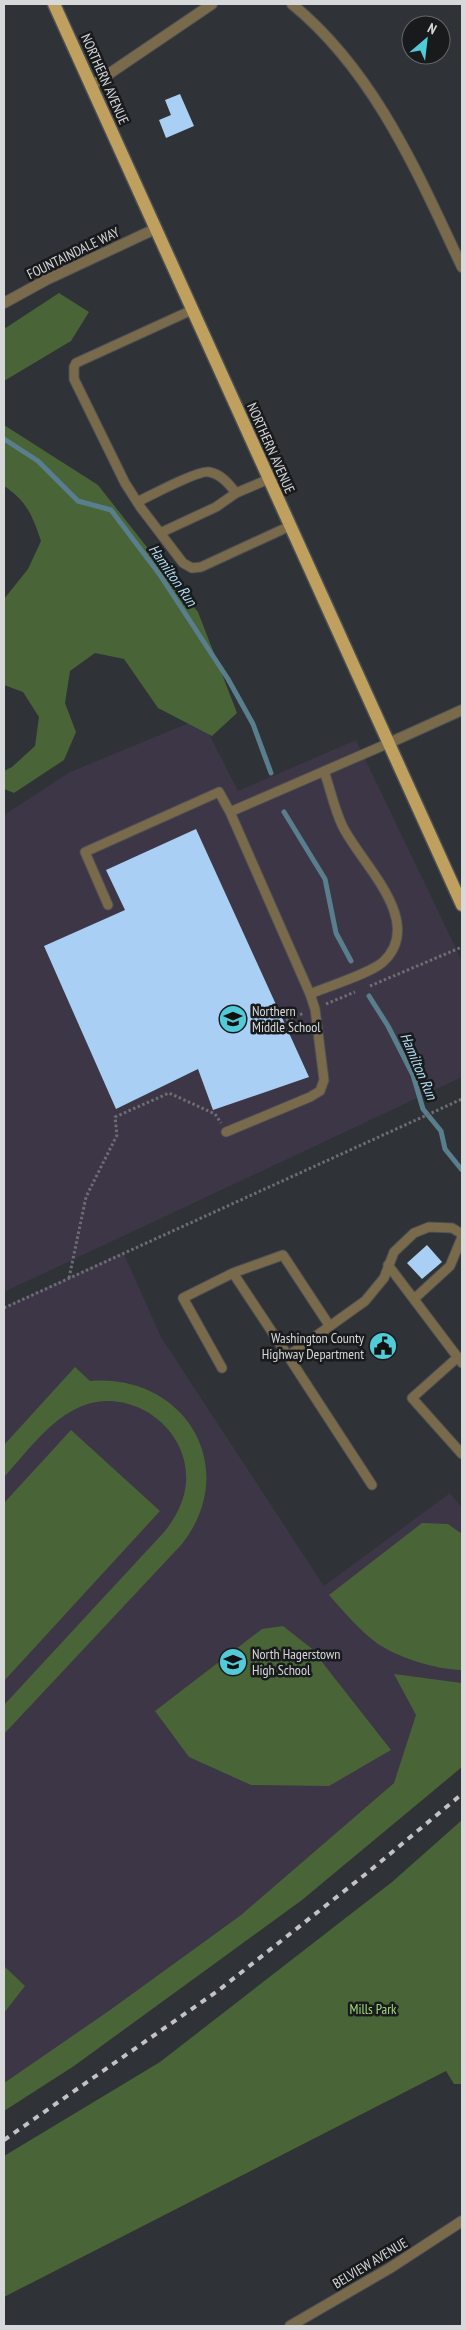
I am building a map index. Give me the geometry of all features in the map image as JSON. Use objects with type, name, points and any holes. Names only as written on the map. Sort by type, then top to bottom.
[{"type":"main road","name":"NORTHERN AVENUE","points":[[54,4],[462,905]]},
{"type":"street","points":[[91,86],[212,4]]},
{"type":"street","points":[[292,4],[309,18],[342,53],[381,108],[409,154],[462,267]]},
{"type":"street","name":"FOUNTAINDALE WAY","points":[[4,302],[46,280],[155,229]]},
{"type":"street","points":[[389,743],[462,710]]},
{"type":"street","name":"BELVIEW AVENUE","points":[[290,2326],[390,2268],[462,2221]]},
{"type":"lane","points":[[192,310],[82,360],[74,367],[74,379],[83,401],[137,502],[183,563],[192,568],[201,567],[290,526]]},
{"type":"lane","points":[[137,502],[203,472],[218,475],[236,493]]},
{"type":"lane","points":[[160,533],[216,507],[236,493],[269,479]]},
{"type":"lane","points":[[230,812],[389,743]]},
{"type":"lane","points":[[310,994],[383,962],[392,950],[396,937],[397,920],[392,902],[342,826],[324,771]]},
{"type":"lane","points":[[108,905],[84,852],[219,792],[230,812],[310,994],[315,1009],[324,1080],[320,1091],[310,1097],[226,1132]]},
{"type":"lane","points":[[288,1356],[328,1325],[365,1301],[384,1278],[394,1252],[414,1233],[429,1227],[452,1228],[462,1235],[450,1266],[414,1298]]},
{"type":"lane","points":[[222,1368],[183,1298],[233,1273],[283,1255],[328,1325]]},
{"type":"lane","points":[[388,1265],[460,1360],[412,1398],[462,1454]]},
{"type":"lane","points":[[233,1273],[372,1485]]},
{"type":"path","points":[[69,1278],[86,1197],[117,1135],[115,1117],[169,1093],[215,1114],[226,1132]]},
{"type":"path","points":[[4,1308],[462,1100]]},
{"type":"shaded area","name":"Northern Middle School","points":[[201,718],[238,791],[356,740],[462,961],[462,1077],[4,1292],[4,815],[70,772]]},
{"type":"shaded area","name":"North Hagerstown High School","points":[[123,1252],[161,1337],[324,1586],[450,1493],[462,1508],[462,1737],[394,1783],[241,1915],[110,2010],[4,2083],[4,1307]]},
{"type":"green space","points":[[59,293],[89,312],[71,341],[4,381],[4,329]]},
{"type":"green space","points":[[4,425],[98,485],[198,612],[237,713],[212,736],[158,708],[124,659],[95,653],[70,671],[65,703],[76,732],[64,760],[14,793],[4,789],[4,771],[12,767],[35,746],[39,717],[23,692],[4,685],[4,599],[28,569],[41,541],[35,524],[24,504],[4,486]]},
{"type":"green space","points":[[75,1367],[90,1381],[123,1383],[152,1392],[176,1409],[194,1431],[204,1456],[206,1485],[199,1515],[182,1544],[4,1734],[4,1705],[165,1531],[173,1520],[184,1495],[186,1482],[185,1463],[178,1445],[168,1429],[138,1407],[120,1402],[101,1401],[82,1406],[70,1412],[49,1428],[4,1477],[4,1445]]},
{"type":"green space","points":[[71,1430],[160,1511],[4,1681],[4,1503]]},
{"type":"green space","points":[[422,1523],[448,1524],[462,1534],[462,1670],[429,1665],[408,1659],[378,1644],[352,1621],[329,1595]]},
{"type":"green space","points":[[283,1626],[311,1648],[391,1750],[329,1786],[251,1785],[189,1757],[155,1711],[262,1629]]},
{"type":"green space","points":[[394,1674],[462,1683],[462,1767],[302,1900],[74,2066],[4,2111],[4,2083],[110,2010],[241,1915],[394,1783],[416,1715]]},
{"type":"green space","name":"Mills Park","points":[[462,1820],[462,2084],[454,2084],[446,2071],[4,2297],[4,2156],[160,2062],[392,1882]]},
{"type":"green space","points":[[4,1966],[25,1986],[4,2013]]},
{"type":"building","points":[[180,94],[194,126],[166,138],[159,120],[171,115],[165,100]]},
{"type":"building","points":[[196,829],[309,1077],[213,1110],[198,1069],[116,1109],[44,946],[125,910],[106,870]]},
{"type":"building","points":[[427,1245],[442,1262],[422,1279],[407,1263]]},
{"type":"waterway","name":"Hamilton Run","points":[[4,439],[38,461],[78,501],[111,510],[160,575],[228,679],[253,724],[271,773]]},
{"type":"waterway","name":"Hamilton Run","points":[[284,812],[325,879],[336,933],[351,961]]},
{"type":"waterway","name":"Hamilton Run","points":[[369,996],[388,1026],[413,1075],[423,1109],[441,1131],[445,1149],[462,1170]]},
{"type":"railway","points":[[4,2140],[219,1990],[367,1873],[462,1794]]},
{"type":"place","name":"Northern Middle School","points":[[233,1019]]},
{"type":"place","name":"Washington County Highway Department","points":[[383,1346]]},
{"type":"place","name":"North Hagerstown High School","points":[[233,1662]]}]
